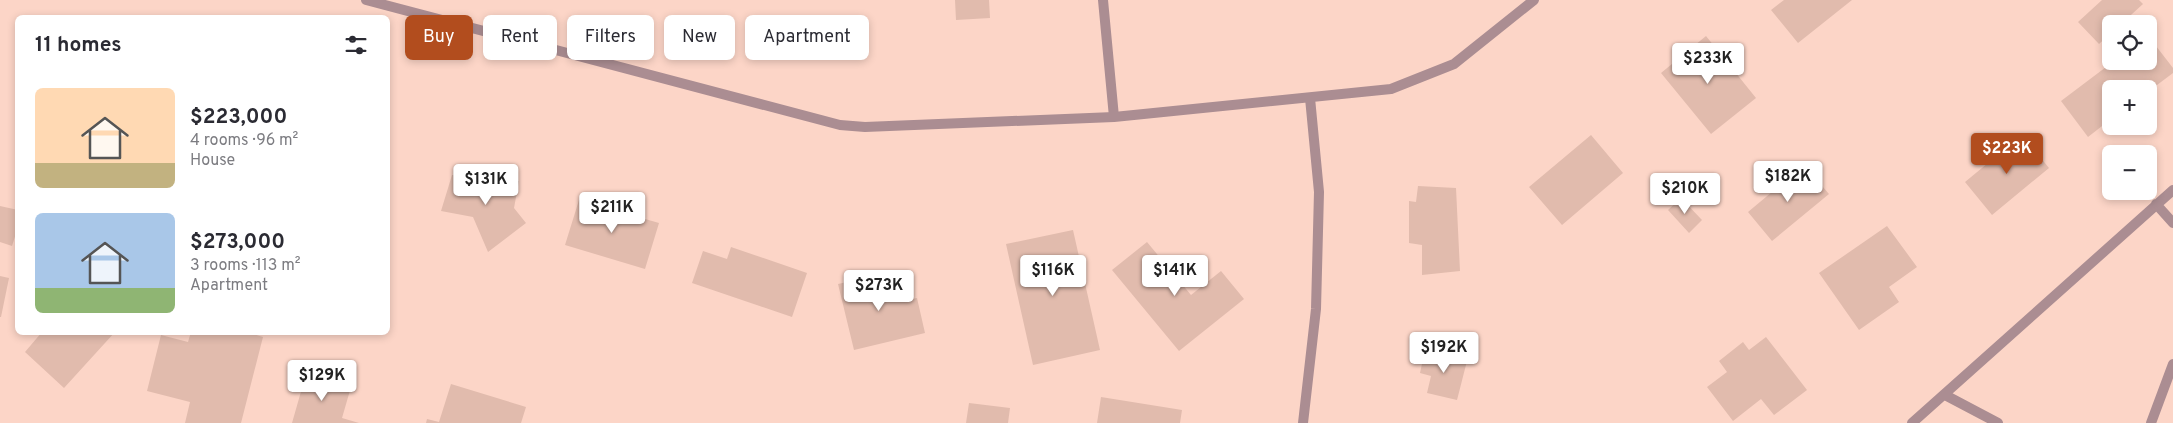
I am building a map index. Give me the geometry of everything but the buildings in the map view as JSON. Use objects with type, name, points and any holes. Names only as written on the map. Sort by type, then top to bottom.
[{"type":"street","points":[[366,0],[840,125],[865,127],[1114,117],[1391,89],[1454,64],[1534,0]]},
{"type":"street","points":[[1103,0],[1114,117]]},
{"type":"street","points":[[1303,423],[1316,309],[1319,192],[1310,98]]},
{"type":"street","points":[[1912,423],[2173,190]]},
{"type":"street","points":[[2156,204],[2173,223]]},
{"type":"street","points":[[2151,423],[2173,364]]},
{"type":"street","points":[[1946,394],[1998,423]]}]
